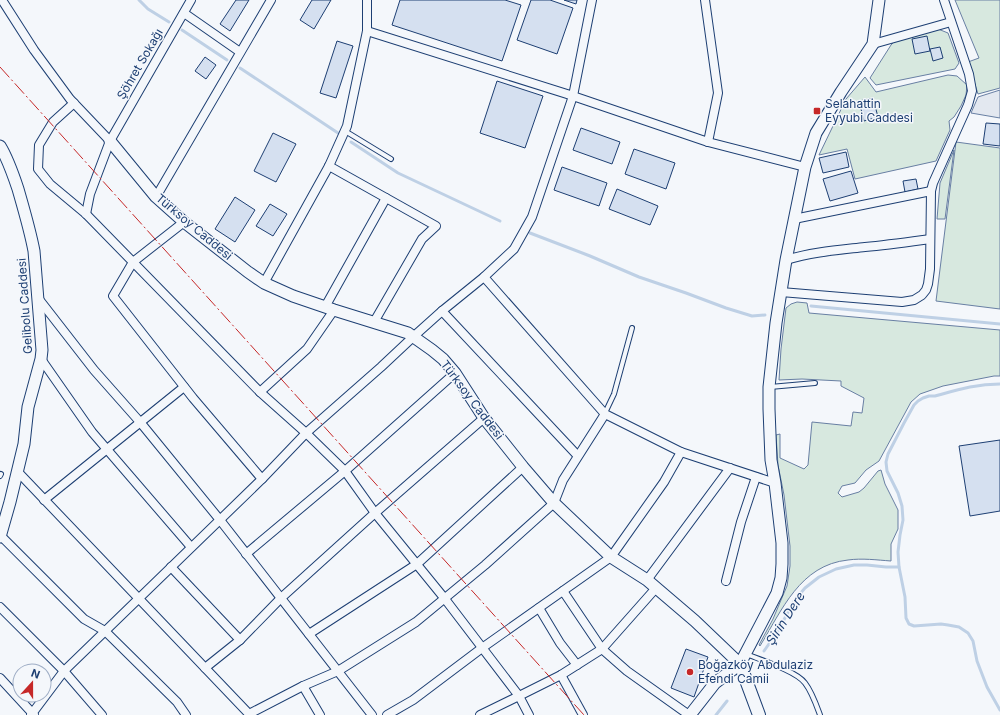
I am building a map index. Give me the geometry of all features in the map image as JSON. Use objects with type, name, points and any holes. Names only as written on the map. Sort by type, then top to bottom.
[{"type":"main road","name":"Türksoy Caddesi","points":[[742,659],[759,715]]},
{"type":"street","points":[[2,0],[34,50],[70,99],[110,141]]},
{"type":"street","name":"Şöhret Sokağı","points":[[86,214],[90,194],[110,141],[191,0]]},
{"type":"street","points":[[156,197],[271,0]]},
{"type":"street","points":[[264,283],[329,166],[347,126],[367,31],[367,0]]},
{"type":"street","points":[[0,678],[32,714],[64,671],[262,479],[306,433],[442,311],[484,277],[514,249],[532,217],[573,96],[592,0]]},
{"type":"street","points":[[704,0],[718,93],[708,142]]},
{"type":"street","points":[[563,591],[602,649],[627,671],[690,715],[714,683],[742,659],[777,593],[781,578],[782,543],[771,460],[768,409],[776,323],[794,219],[805,167],[816,133],[873,44],[879,0]]},
{"type":"street","points":[[781,292],[902,302],[914,300],[922,295],[926,290],[930,269],[931,191],[933,183],[971,106],[972,91],[944,0]]},
{"type":"street","points":[[184,12],[240,52]]},
{"type":"street","points":[[873,44],[951,22]]},
{"type":"street","points":[[367,31],[573,96],[708,142],[805,167]]},
{"type":"street","points":[[74,103],[53,122],[39,145],[38,169],[50,184],[86,214],[260,392],[306,433],[345,471],[375,513],[445,599],[520,696],[529,715]]},
{"type":"street","name":"Türksoy Caddesi","points":[[110,141],[156,197],[184,222],[264,283],[293,296],[329,309],[408,334],[443,359],[484,418],[554,503],[611,557],[647,580],[742,659]]},
{"type":"street","name":"Gelibolu Caddesi","points":[[0,146],[9,164],[30,228],[34,251],[42,350],[39,369],[29,401],[24,444],[18,472],[0,536]]},
{"type":"street","points":[[329,166],[436,226],[422,239],[374,322]]},
{"type":"street","points":[[794,219],[931,191]]},
{"type":"street","points":[[260,392],[307,349],[386,198]]},
{"type":"street","points":[[184,222],[133,262],[113,296],[184,387],[262,479]]},
{"type":"street","points":[[786,260],[799,256],[829,251],[930,239]]},
{"type":"street","points":[[484,277],[605,414],[681,452],[775,483]]},
{"type":"street","points":[[38,298],[94,370],[140,422],[220,520],[372,715]]},
{"type":"street","points":[[442,311],[578,456]]},
{"type":"street","points":[[41,359],[92,432],[192,547]]},
{"type":"street","points":[[246,554],[345,471],[454,373]]},
{"type":"street","points":[[44,500],[184,387]]},
{"type":"street","points":[[18,472],[250,715],[303,686],[338,671],[416,622],[486,565],[554,503],[563,480],[605,414]]},
{"type":"street","points":[[205,668],[240,640],[281,598],[375,513],[484,418]]},
{"type":"street","points":[[387,715],[413,700],[482,648],[611,557],[664,482],[681,452]]},
{"type":"street","points":[[309,634],[417,564],[523,467]]},
{"type":"street","points":[[647,580],[730,468]]},
{"type":"street","points":[[726,581],[741,522],[756,477]]},
{"type":"street","points":[[0,536],[84,620],[105,631],[177,702],[186,715]]},
{"type":"street","points":[[171,567],[240,640]]},
{"type":"street","points":[[480,715],[491,712],[577,665],[602,649],[656,588]]},
{"type":"street","points":[[0,607],[64,671],[102,715]]},
{"type":"street","points":[[539,608],[560,643],[577,665]]},
{"type":"street","points":[[561,674],[583,715]]},
{"type":"street","points":[[303,686],[320,715]]},
{"type":"lane","points":[[345,131],[391,160]]},
{"type":"lane","points":[[605,414],[614,394],[632,328]]},
{"type":"lane","points":[[769,387],[815,383]]},
{"type":"lane","points":[[742,659],[784,669],[804,682],[820,715]]},
{"type":"shaded area","points":[[955,0],[1000,0],[1000,88],[978,94],[968,62],[979,58]]},
{"type":"shaded area","points":[[938,29],[948,33],[959,63],[955,69],[876,85],[870,78],[891,45],[896,40]]},
{"type":"shaded area","points":[[948,75],[957,76],[967,85],[966,95],[954,117],[949,121],[950,130],[936,161],[855,179],[847,149],[819,155],[846,99],[865,77],[876,92]]},
{"type":"shaded area","points":[[1000,90],[1000,118],[971,113],[978,97]]},
{"type":"shaded area","points":[[956,142],[1000,148],[1000,309],[936,301]]},
{"type":"shaded area","points":[[954,150],[945,219],[937,219],[940,183]]},
{"type":"shaded area","points":[[797,302],[807,303],[809,313],[1000,330],[1000,376],[943,386],[920,394],[911,402],[879,461],[866,470],[855,483],[842,486],[838,493],[842,497],[859,492],[878,471],[881,470],[885,484],[898,510],[898,529],[891,544],[891,561],[864,559],[848,560],[831,564],[817,570],[794,591],[760,646],[759,645],[773,619],[787,586],[790,566],[790,546],[784,495],[778,465],[776,435],[780,434],[780,458],[804,469],[808,465],[812,422],[851,426],[853,412],[862,413],[864,398],[841,386],[841,381],[802,379],[779,380],[786,308]]},
{"type":"building","points":[[236,0],[249,0],[230,31],[220,24]]},
{"type":"building","points":[[312,0],[331,0],[314,29],[300,20]]},
{"type":"building","points":[[400,0],[505,0],[521,5],[502,61],[392,25]]},
{"type":"building","points":[[531,0],[550,0],[573,8],[557,54],[517,40]]},
{"type":"building","points":[[564,0],[577,0],[576,4]]},
{"type":"building","points":[[927,36],[930,51],[915,54],[912,39]]},
{"type":"building","points":[[337,41],[353,46],[336,98],[320,93]]},
{"type":"building","points":[[940,47],[943,58],[933,61],[930,49]]},
{"type":"building","points":[[205,57],[216,65],[206,79],[195,71]]},
{"type":"building","points":[[497,81],[543,96],[525,148],[480,133]]},
{"type":"building","points":[[873,98],[878,117],[864,121],[859,101]]},
{"type":"building","points":[[986,123],[1000,124],[1000,146],[983,144]]},
{"type":"building","points":[[581,128],[620,142],[612,164],[573,150]]},
{"type":"building","points":[[273,133],[296,144],[276,182],[254,171]]},
{"type":"building","points":[[634,149],[675,163],[666,189],[625,174]]},
{"type":"building","points":[[846,152],[849,167],[823,173],[819,158]]},
{"type":"building","points":[[562,167],[607,183],[599,206],[554,190]]},
{"type":"building","points":[[851,171],[858,193],[830,201],[823,179]]},
{"type":"building","points":[[916,179],[918,189],[905,192],[903,181]]},
{"type":"building","points":[[617,189],[658,206],[650,225],[609,209]]},
{"type":"building","points":[[235,197],[255,210],[235,242],[215,229]]},
{"type":"building","points":[[270,204],[287,214],[273,236],[256,226]]},
{"type":"building","points":[[1000,440],[1000,511],[970,516],[959,446]]},
{"type":"building","name":"Boğazköy Abdulaziz Efendi Camii","points":[[686,649],[708,657],[694,697],[671,688]]},
{"type":"waterway","points":[[139,0],[148,9],[169,22]]},
{"type":"waterway","points":[[182,30],[227,60]]},
{"type":"waterway","points":[[240,68],[338,133]]},
{"type":"waterway","points":[[351,142],[398,173],[500,221]]},
{"type":"waterway","points":[[530,233],[639,277],[726,308],[752,316],[765,315]]},
{"type":"waterway","points":[[811,306],[1000,324]]},
{"type":"waterway","points":[[1000,384],[967,388],[935,396],[929,396],[918,401],[914,405],[904,423],[888,454],[886,462],[887,471],[898,493],[902,506],[903,520],[898,552],[899,567],[905,597],[906,618],[909,624],[914,626],[941,624],[959,627],[968,633],[973,641],[977,661],[987,687],[1000,710]]},
{"type":"waterway","name":"Şirin Dere","points":[[764,651],[778,631],[794,601],[805,588],[819,577],[836,569],[854,565],[899,567]]},
{"type":"waterway","name":"Şirin Dere","points":[[716,715],[727,701]]},
{"type":"power","points":[[0,67],[584,715]]},
{"type":"place","name":"Selahattin Eyyubi Caddesi","points":[[817,111]]},
{"type":"place","name":"Boğazköy Abdulaziz Efendi Camii","points":[[690,672]]}]
